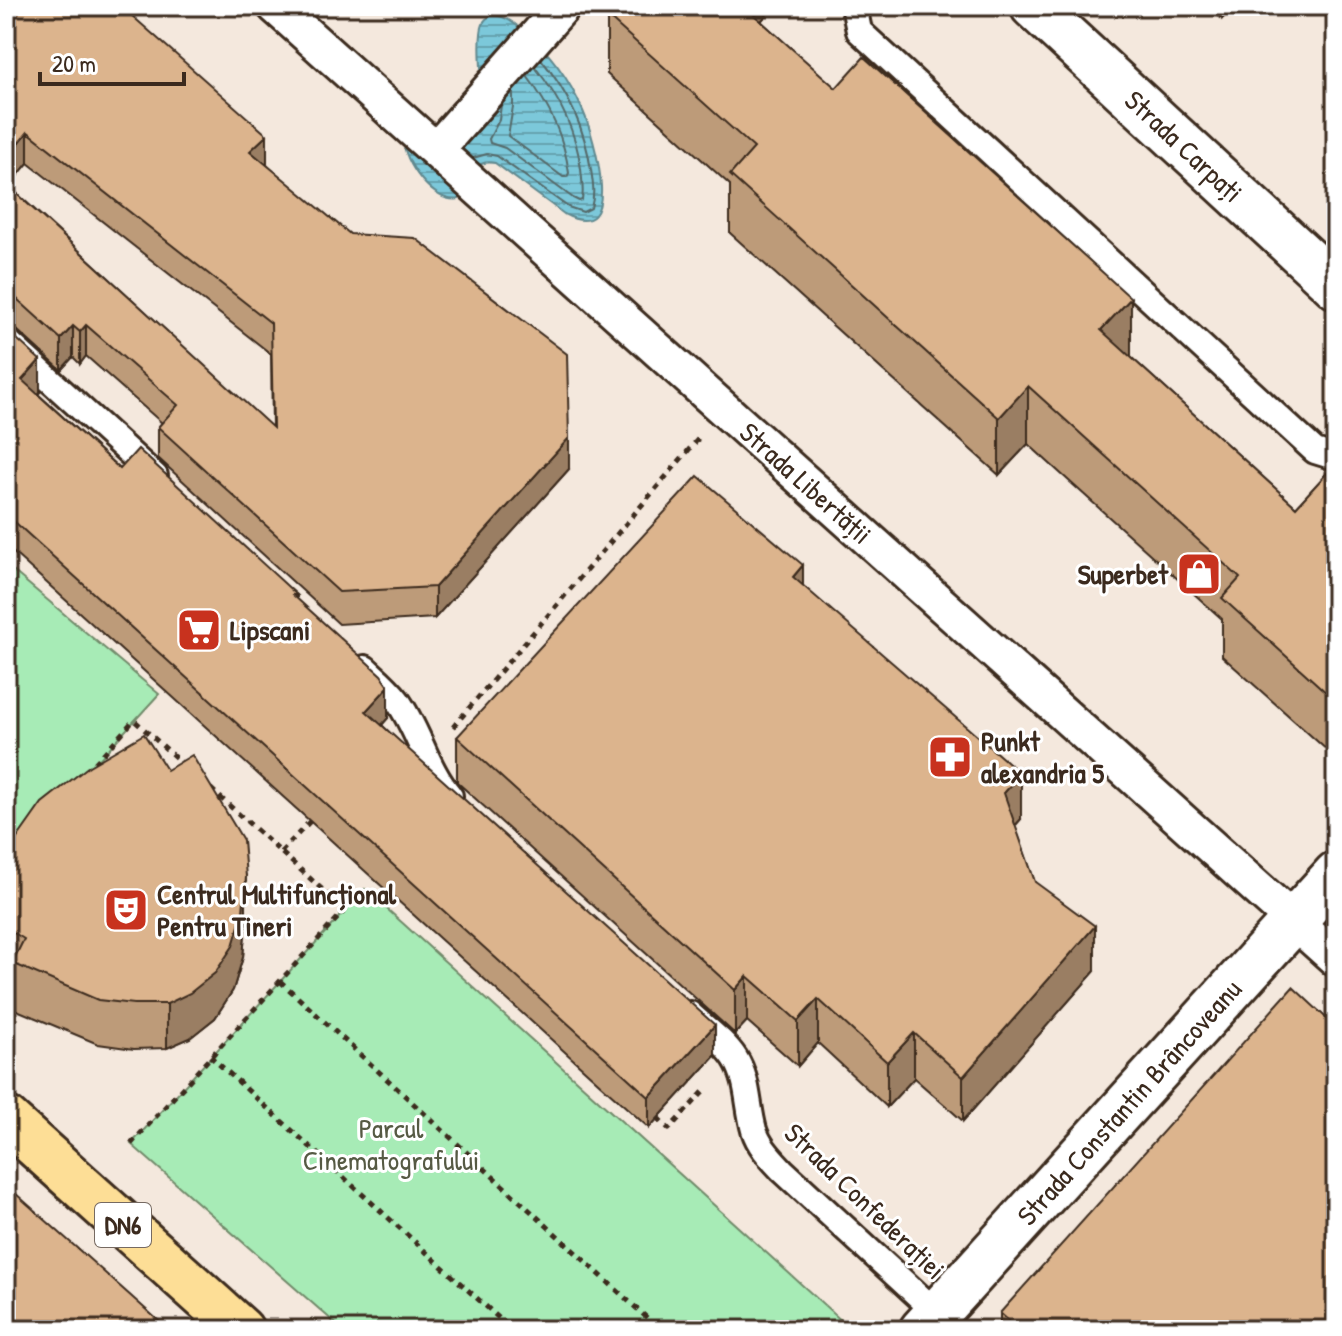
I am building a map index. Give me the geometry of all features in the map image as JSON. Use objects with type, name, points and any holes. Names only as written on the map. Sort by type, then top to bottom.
[{"type":"main road","name":"DN6","points":[[6,1119],[241,1330]]},
{"type":"street","name":"Strada Libertății","points":[[275,6],[1336,959]]},
{"type":"street","points":[[436,150],[563,6]]},
{"type":"street","name":"Strada Carpați","points":[[1033,6],[1336,286]]},
{"type":"street","name":"Strada Constantin Brâncoveanu","points":[[930,1321],[1336,874]]},
{"type":"lane","points":[[854,6],[859,31],[1315,451],[1336,454]]},
{"type":"lane","points":[[6,340],[171,491]]},
{"type":"lane","points":[[348,653],[397,701],[440,784],[467,813]]},
{"type":"lane","name":"Strada Confederației","points":[[678,1003],[725,1045],[735,1058],[745,1080],[755,1131],[766,1152],[930,1321]]},
{"type":"path","points":[[426,758],[723,409]]},
{"type":"path","points":[[92,767],[134,720],[191,771]]},
{"type":"path","points":[[131,1144],[345,910],[202,781]]},
{"type":"path","points":[[281,852],[320,810]]},
{"type":"path","points":[[280,981],[658,1329],[844,1323]]},
{"type":"path","points":[[210,1056],[512,1330]]},
{"type":"path","points":[[658,1118],[669,1129],[735,1058]]},
{"type":"green space","points":[[6,565],[159,694],[6,861]]},
{"type":"green space","name":"Parcul Cinematografului","points":[[365,889],[844,1323],[838,1330],[343,1330],[131,1144]]},
{"type":"water","points":[[493,15],[510,21],[543,49],[566,78],[578,100],[598,163],[600,203],[595,215],[583,220],[564,214],[495,163],[487,162],[472,173],[459,199],[449,199],[430,189],[408,158],[403,138],[426,133],[483,104],[481,31],[485,20]]},
{"type":"building","points":[[6,6],[121,6],[267,135],[250,151],[350,234],[415,238],[567,354],[569,438],[435,587],[339,592],[158,427],[178,405],[86,325],[80,332],[73,326],[61,339],[16,298],[6,294],[6,184],[273,428],[271,323],[28,132],[6,158]]},
{"type":"building","points":[[616,6],[744,6],[836,88],[864,57],[1131,298],[1101,330],[1296,507],[1336,463],[1336,685],[1328,694],[1222,598],[1240,578],[1028,386],[999,418],[730,175],[754,148],[607,16]]},
{"type":"building","points":[[6,329],[40,360],[22,380],[120,469],[138,449],[297,595],[293,595],[381,675],[388,685],[366,711],[715,1025],[649,1097],[6,514]]},
{"type":"building","points":[[698,476],[803,565],[793,577],[1021,774],[1004,793],[1035,882],[1095,926],[963,1077],[914,1033],[887,1062],[818,999],[798,1021],[747,976],[735,990],[457,737]]},
{"type":"building","name":"Centrul Multifuncțional Pentru Tineri","points":[[144,734],[167,770],[192,755],[243,840],[246,877],[243,912],[233,946],[215,973],[190,993],[167,1004],[98,1000],[12,963],[24,939],[6,928],[6,854],[42,803],[89,766]]},
{"type":"building","points":[[1293,987],[1336,1027],[1336,1330],[1019,1330],[1000,1313]]},
{"type":"building","points":[[6,1185],[169,1330],[6,1330]]},
{"type":"place","name":"Superbet","points":[[1199,574]]},
{"type":"place","name":"Lipscani","points":[[199,630]]},
{"type":"place","name":"Punkt alexandria 5","points":[[950,757]]},
{"type":"place","name":"Centrul Multifuncțional Pentru Tineri","points":[[126,910]]}]
